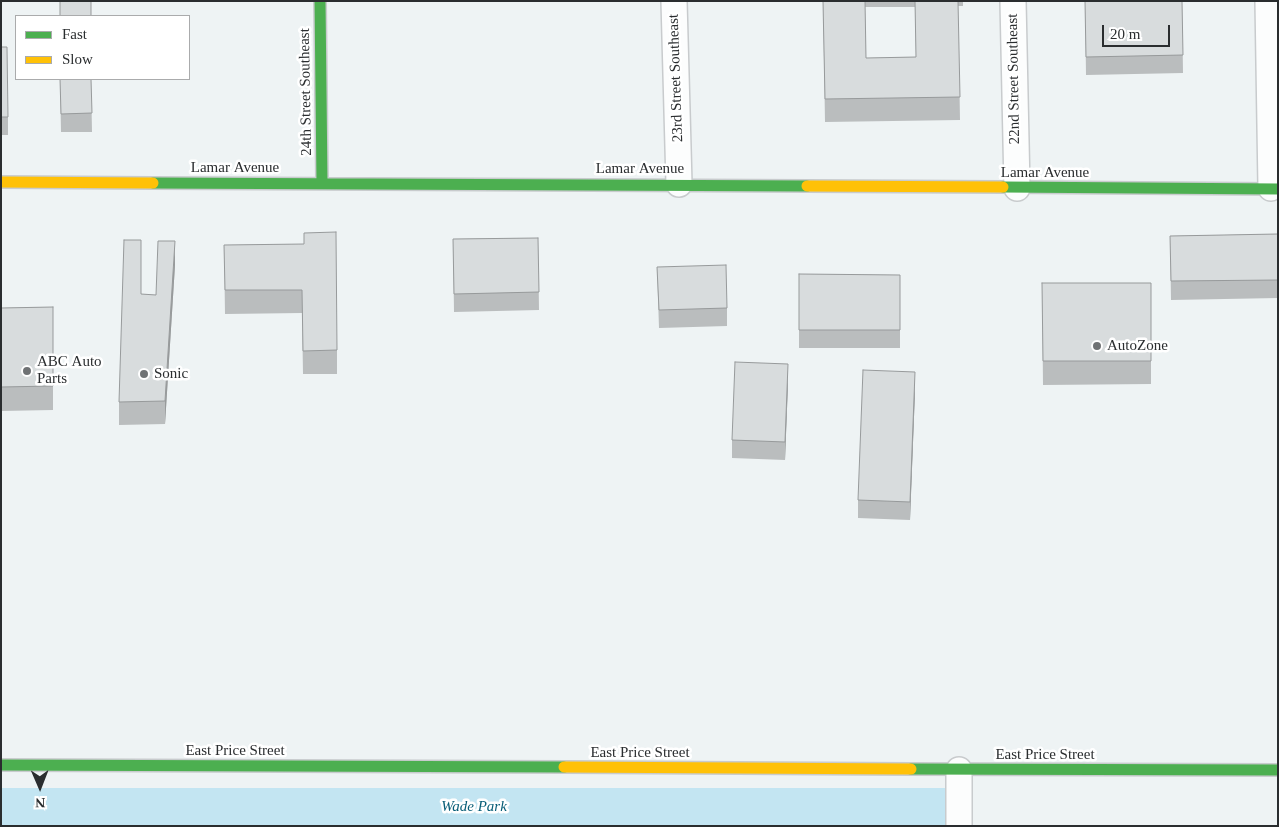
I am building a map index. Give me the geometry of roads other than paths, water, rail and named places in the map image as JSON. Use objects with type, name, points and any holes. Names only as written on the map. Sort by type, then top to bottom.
[{"type":"street","name":"24th Street Southeast","points":[[320,1],[322,183]]},
{"type":"street","name":"23rd Street Southeast","points":[[674,1],[678,184]]},
{"type":"street","name":"22nd Street Southeast","points":[[1013,1],[1017,188]]},
{"type":"street","points":[[1268,1],[1274,189]]},
{"type":"street","name":"Lamar Avenue","points":[[1,182],[678,184],[1274,189]]},
{"type":"street","name":"East Price Street","points":[[1,765],[1278,770]]},
{"type":"street","points":[[959,770],[960,826]]},
{"type":"place","name":"AutoZone","points":[[1097,346]]},
{"type":"place","name":"ABC Auto Parts","points":[[27,371]]},
{"type":"place","name":"Sonic","points":[[144,374]]},
{"type":"park label","name":"Wade Park","points":[[474,807]]}]
